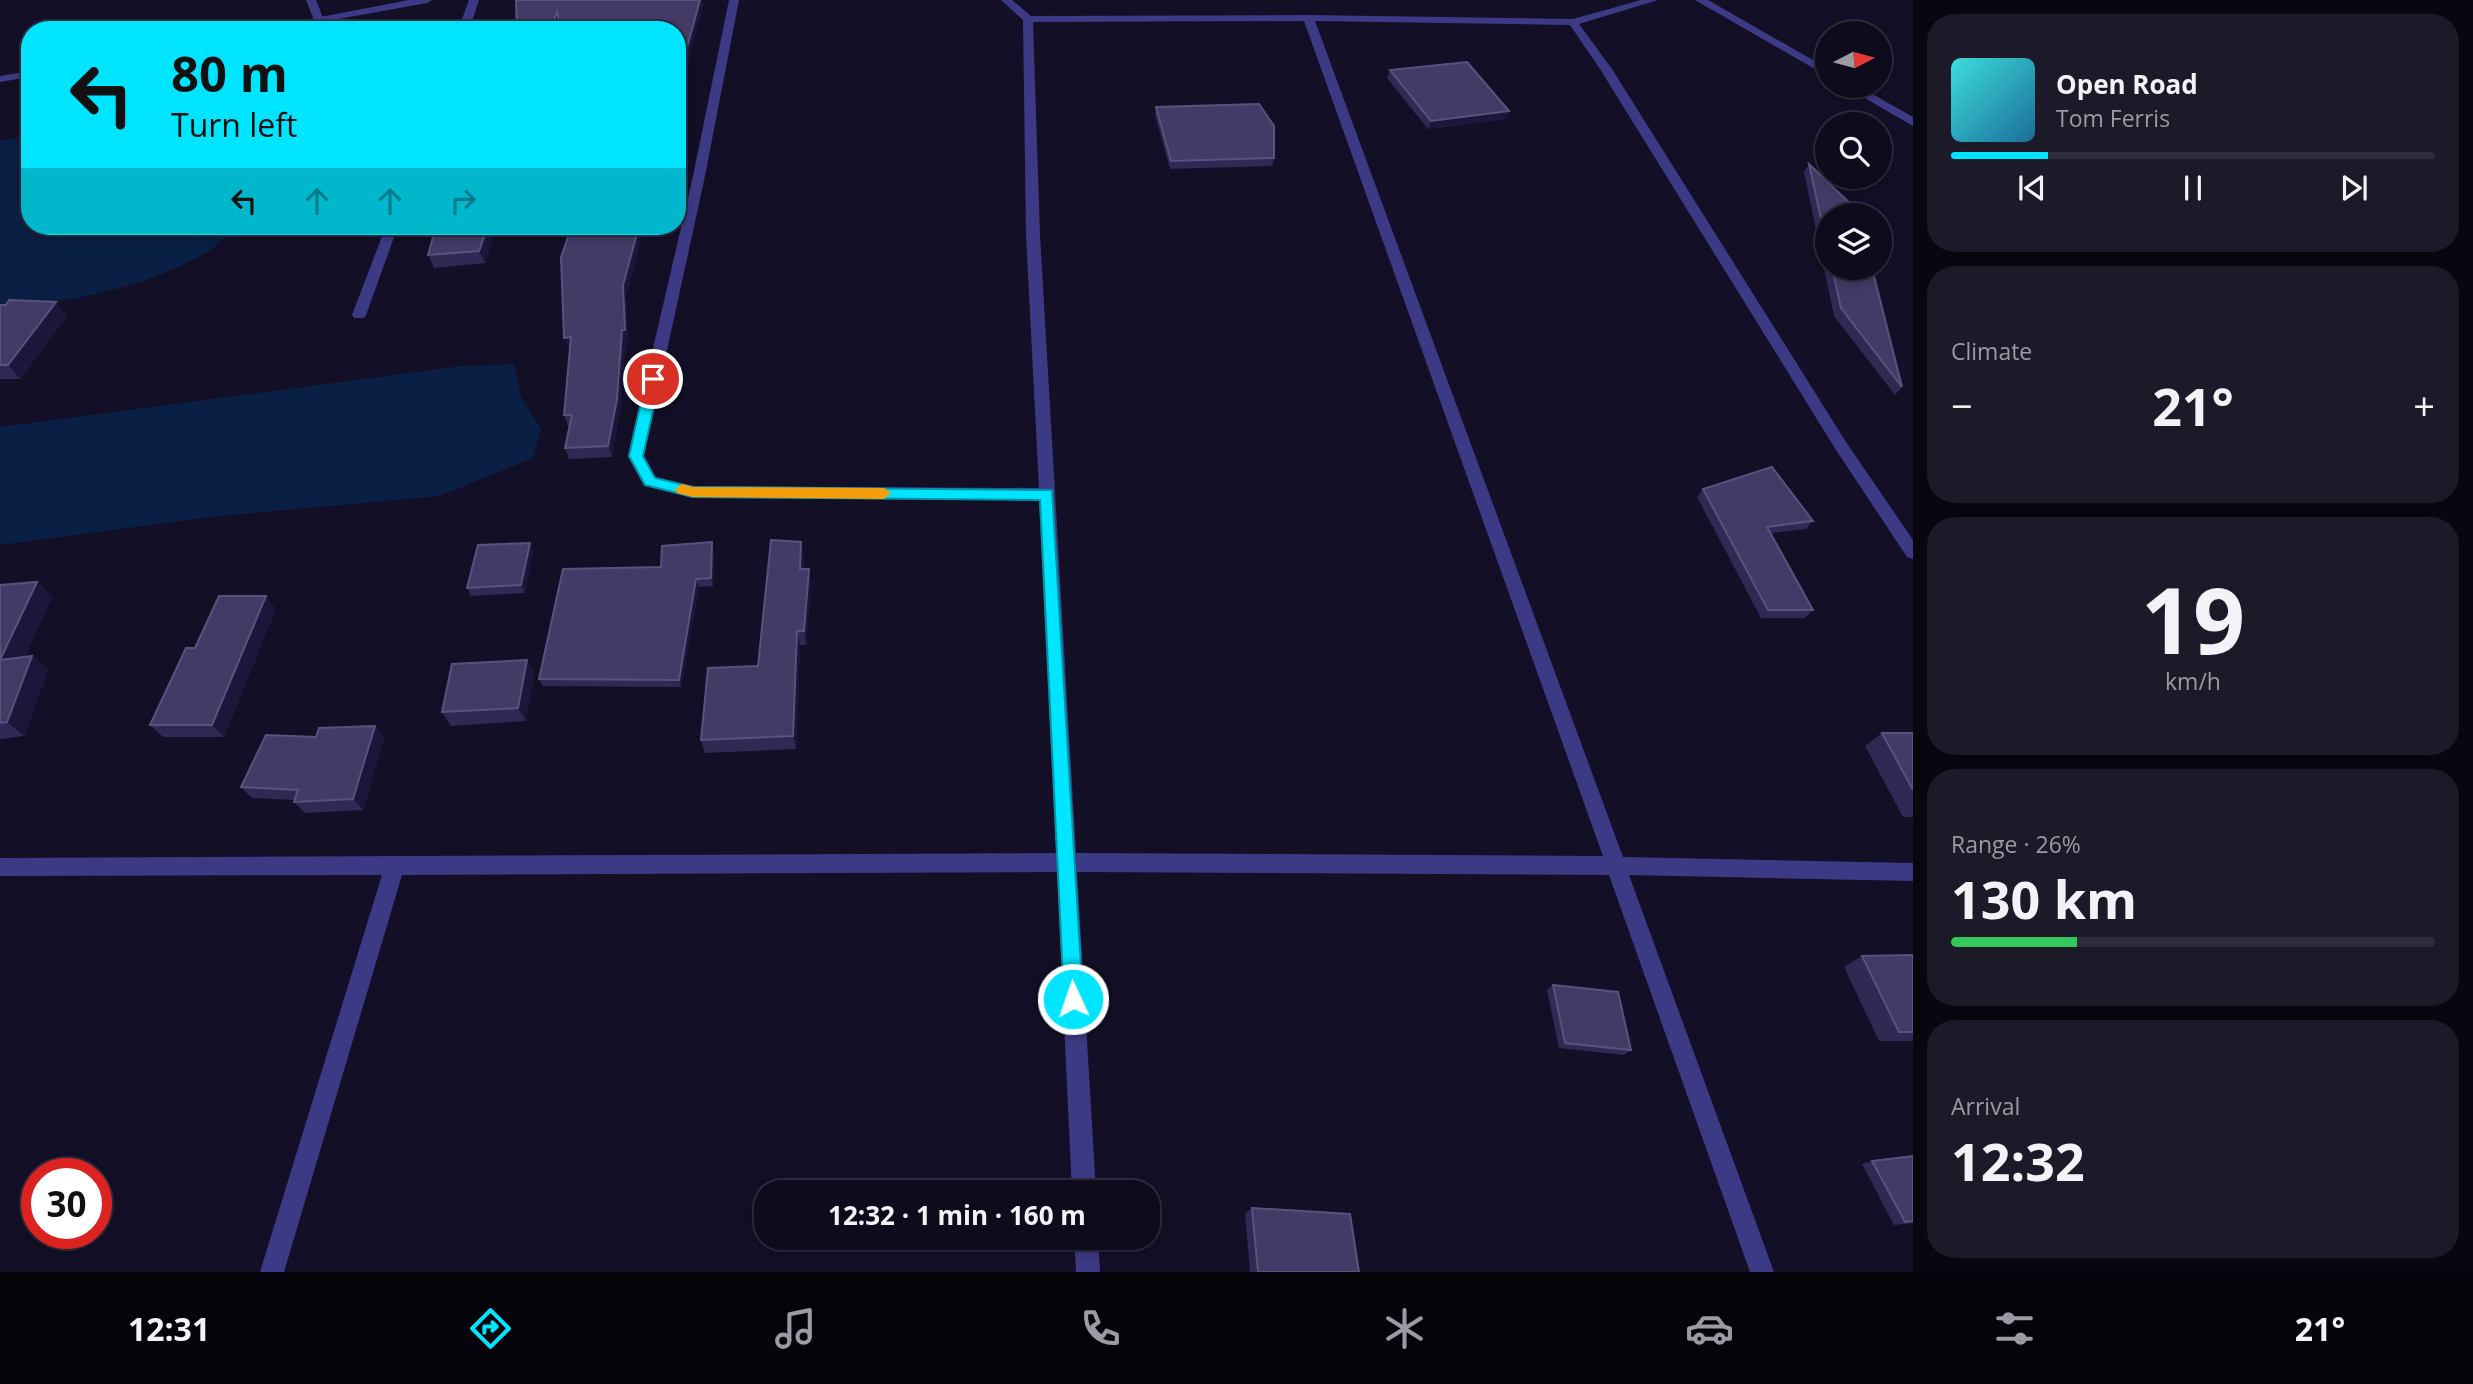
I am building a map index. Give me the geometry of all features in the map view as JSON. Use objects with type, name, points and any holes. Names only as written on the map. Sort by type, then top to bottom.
[{"type":"street","points":[[312,0],[318,18]]},
{"type":"street","points":[[303,21],[428,0]]},
{"type":"street","points":[[466,21],[474,0]]},
{"type":"street","points":[[686,234],[734,0]]},
{"type":"street","points":[[1006,0],[1028,19],[1308,18],[1573,22],[1653,0]]},
{"type":"street","points":[[1700,0],[1815,66]]},
{"type":"street","points":[[1308,18],[1762,1272]]},
{"type":"street","points":[[1028,19],[1033,235],[1083,1180]]},
{"type":"street","points":[[1573,22],[1606,69],[1841,446],[1913,553]]},
{"type":"street","points":[[0,79],[21,76]]},
{"type":"street","points":[[1871,98],[1913,122]]},
{"type":"street","points":[[359,315],[389,235]]},
{"type":"street","points":[[686,235],[636,456],[650,482],[693,492],[1047,494]]},
{"type":"street","points":[[0,867],[1066,862],[1614,863],[1913,872]]},
{"type":"street","points":[[272,1272],[395,866]]},
{"type":"street","points":[[1087,1250],[1088,1272]]},
{"type":"water","points":[[21,137],[21,235],[230,235],[207,252],[184,264],[133,284],[53,302],[0,308],[0,141]]},
{"type":"water","points":[[514,364],[521,397],[541,429],[533,458],[440,496],[210,517],[0,545],[0,427],[461,366]]},
{"type":"building","points":[[516,0],[700,0],[686,51],[686,21],[559,21],[557,12],[554,21],[517,21]]},
{"type":"building","points":[[1467,62],[1509,111],[1431,121],[1390,70]]},
{"type":"building","points":[[1259,104],[1274,126],[1274,158],[1171,161],[1156,107]]},
{"type":"building","points":[[1809,164],[1815,170],[1815,189],[1835,189],[1850,203],[1818,203]]},
{"type":"building","points":[[434,235],[485,235],[479,251],[428,255]]},
{"type":"building","points":[[569,235],[637,235],[623,285],[625,330],[622,330],[617,399],[608,446],[565,448],[572,415],[564,415],[571,337],[564,338],[561,257]]},
{"type":"building","points":[[1835,280],[1875,280],[1902,387],[1841,308]]},
{"type":"building","points":[[9,300],[56,302],[8,365],[0,365],[0,305],[6,305]]},
{"type":"building","points":[[1772,467],[1813,521],[1767,527],[1813,610],[1768,610],[1703,489]]},
{"type":"building","points":[[771,540],[801,542],[800,569],[809,569],[804,631],[797,631],[793,736],[701,740],[708,668],[758,666]]},
{"type":"building","points":[[712,542],[711,578],[696,579],[679,680],[539,679],[563,569],[661,567],[662,546]]},
{"type":"building","points":[[530,543],[521,585],[467,588],[478,545]]},
{"type":"building","points":[[37,582],[0,660],[0,585]]},
{"type":"building","points":[[219,596],[266,596],[212,725],[150,725],[186,648],[195,648]]},
{"type":"building","points":[[32,656],[7,722],[0,723],[0,660]]},
{"type":"building","points":[[527,660],[518,708],[442,712],[452,664]]},
{"type":"building","points":[[375,726],[353,799],[294,802],[298,790],[241,787],[266,735],[316,737],[319,728]]},
{"type":"building","points":[[1882,733],[1913,733],[1913,790]]},
{"type":"building","points":[[1913,955],[1913,1032],[1899,1032],[1862,956]]},
{"type":"building","points":[[1553,985],[1618,992],[1631,1050],[1565,1043]]},
{"type":"building","points":[[1913,1156],[1913,1221],[1905,1222],[1872,1161]]},
{"type":"building","points":[[1252,1208],[1350,1214],[1359,1272],[1258,1272]]},
{"type":"slow traffic","points":[[682,489],[693,492],[884,493]]},
{"type":"route","points":[[653,379],[636,456],[650,482],[693,492],[1047,494],[1073,999]]}]
